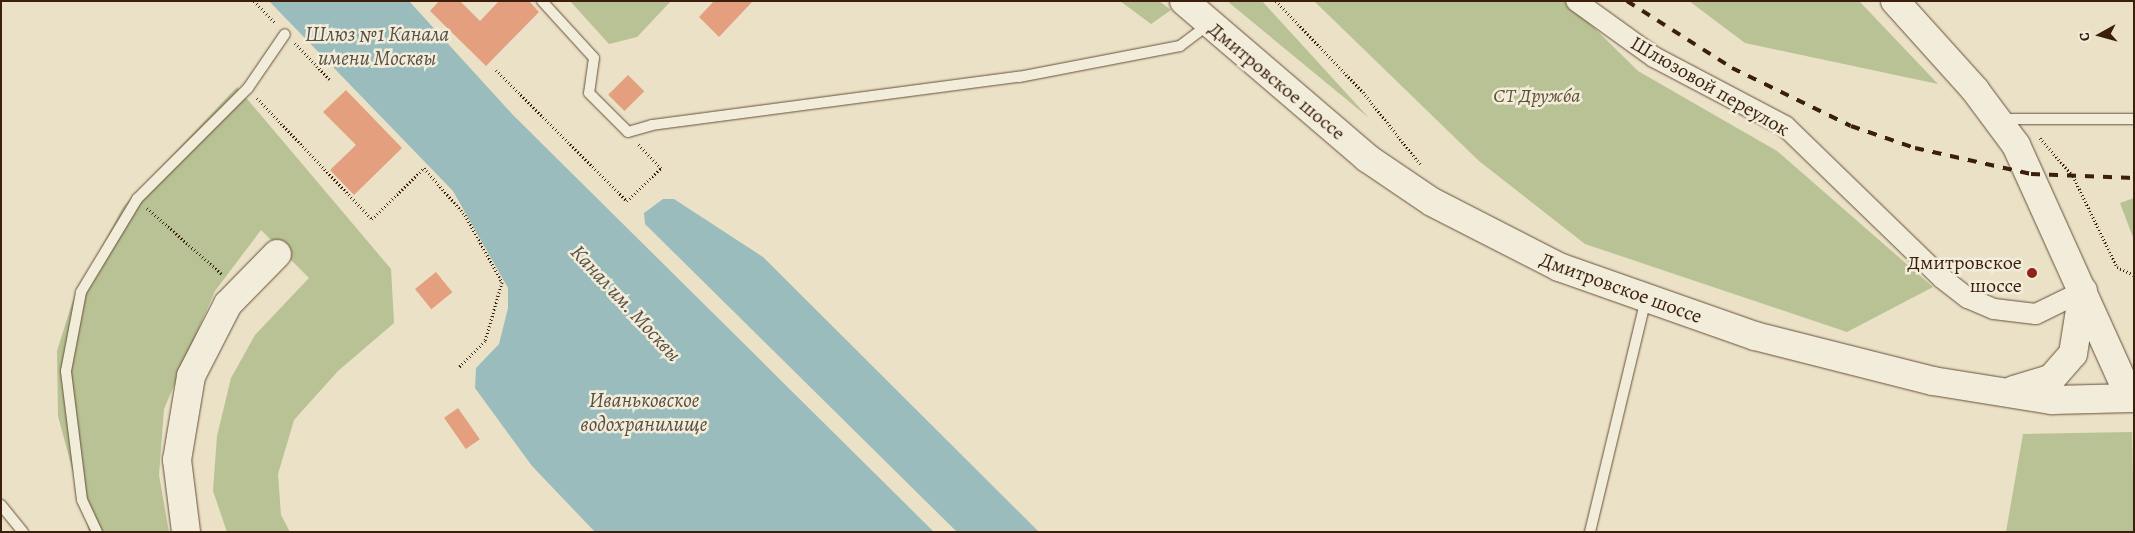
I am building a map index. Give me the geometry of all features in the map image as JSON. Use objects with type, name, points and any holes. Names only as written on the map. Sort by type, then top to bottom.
[{"type":"street","name":"Дмитровское шоссе","points":[[1184,1],[1367,158],[1432,202],[1559,267],[1755,336],[1998,393],[2052,400],[2133,400]]},
{"type":"street","name":"Шлюзовой переулок","points":[[1576,1],[1654,57],[1785,126],[1942,278],[1968,298],[1994,309],[2036,314],[2082,291]]},
{"type":"street","points":[[1895,1],[2011,119],[2031,174],[2082,291],[2133,400]]},
{"type":"street","points":[[186,532],[177,460],[190,376],[228,304],[277,254]]},
{"type":"street","points":[[1998,393],[2051,379],[2073,354],[2082,291]]},
{"type":"lane","points":[[542,1],[594,58],[589,93],[628,132],[652,124],[1047,72],[1180,46],[1209,23]]},
{"type":"lane","points":[[97,532],[82,500],[66,371],[81,292],[137,199],[248,88],[285,34]]},
{"type":"lane","points":[[2011,119],[2134,119]]},
{"type":"lane","points":[[1590,532],[1646,299]]},
{"type":"lane","points":[[1,505],[23,532]]},
{"type":"path","points":[[1276,1],[1363,92],[1424,168]]},
{"type":"path","points":[[496,70],[627,201],[661,168],[628,132]]},
{"type":"path","points":[[248,88],[372,218],[424,168],[465,215],[502,282],[498,309],[485,341],[459,367]]},
{"type":"path","points":[[2011,119],[2072,176],[2117,266],[2134,275]]},
{"type":"path","points":[[137,199],[230,281]]},
{"type":"green space","points":[[570,1],[671,1],[637,37],[609,44]]},
{"type":"green space","points":[[1120,1],[1159,1],[1171,10],[1151,24]]},
{"type":"green space","points":[[1227,1],[1262,1],[1369,118]]},
{"type":"green space","name":"СТ Дружба","points":[[1314,1],[1567,1],[1638,71],[1777,151],[1933,287],[1847,332],[1585,244],[1479,161]]},
{"type":"green space","points":[[1689,1],[1859,1],[1938,84],[1745,43]]},
{"type":"green space","points":[[237,87],[391,269],[394,323],[338,371],[294,420],[278,474],[281,515],[290,532],[227,532],[213,491],[217,436],[231,378],[255,335],[309,278],[261,230],[215,291],[164,409],[159,475],[169,532],[89,532],[58,416],[57,351],[72,303],[123,207]]},
{"type":"green space","points":[[2134,198],[2134,240],[2120,203]]},
{"type":"green space","points":[[2132,432],[2134,532],[2006,532],[2023,434]]},
{"type":"water","name":"Иваньковское водохранилище","points":[[269,1],[409,1],[513,115],[934,532],[595,532],[532,466],[475,388],[476,368],[499,344],[508,308],[508,288],[453,191]]},
{"type":"water","points":[[663,199],[674,199],[763,257],[1039,532],[957,532],[645,224],[644,213]]},
{"type":"building","points":[[439,1],[460,1],[480,21],[499,1],[529,1],[539,12],[486,66],[430,11]]},
{"type":"building","points":[[714,1],[753,1],[719,37],[699,17]]},
{"type":"building","points":[[628,75],[644,91],[624,111],[608,95]]},
{"type":"building","points":[[346,90],[402,148],[354,195],[330,170],[356,145],[323,112]]},
{"type":"building","points":[[436,272],[452,292],[431,309],[415,289]]},
{"type":"building","points":[[458,408],[480,439],[466,449],[444,418]]},
{"type":"railway","points":[[1627,1],[1732,68],[1851,126],[1915,148],[2031,174],[2134,178]]},
{"type":"place","name":"Дмитровское шоссе","points":[[2032,273]]},
{"type":"water label","name":"Шлюз №1 Канала имени Москвы","points":[[377,46]]},
{"type":"water label","name":"Канал им. Москвы","points":[[626,303]]}]
